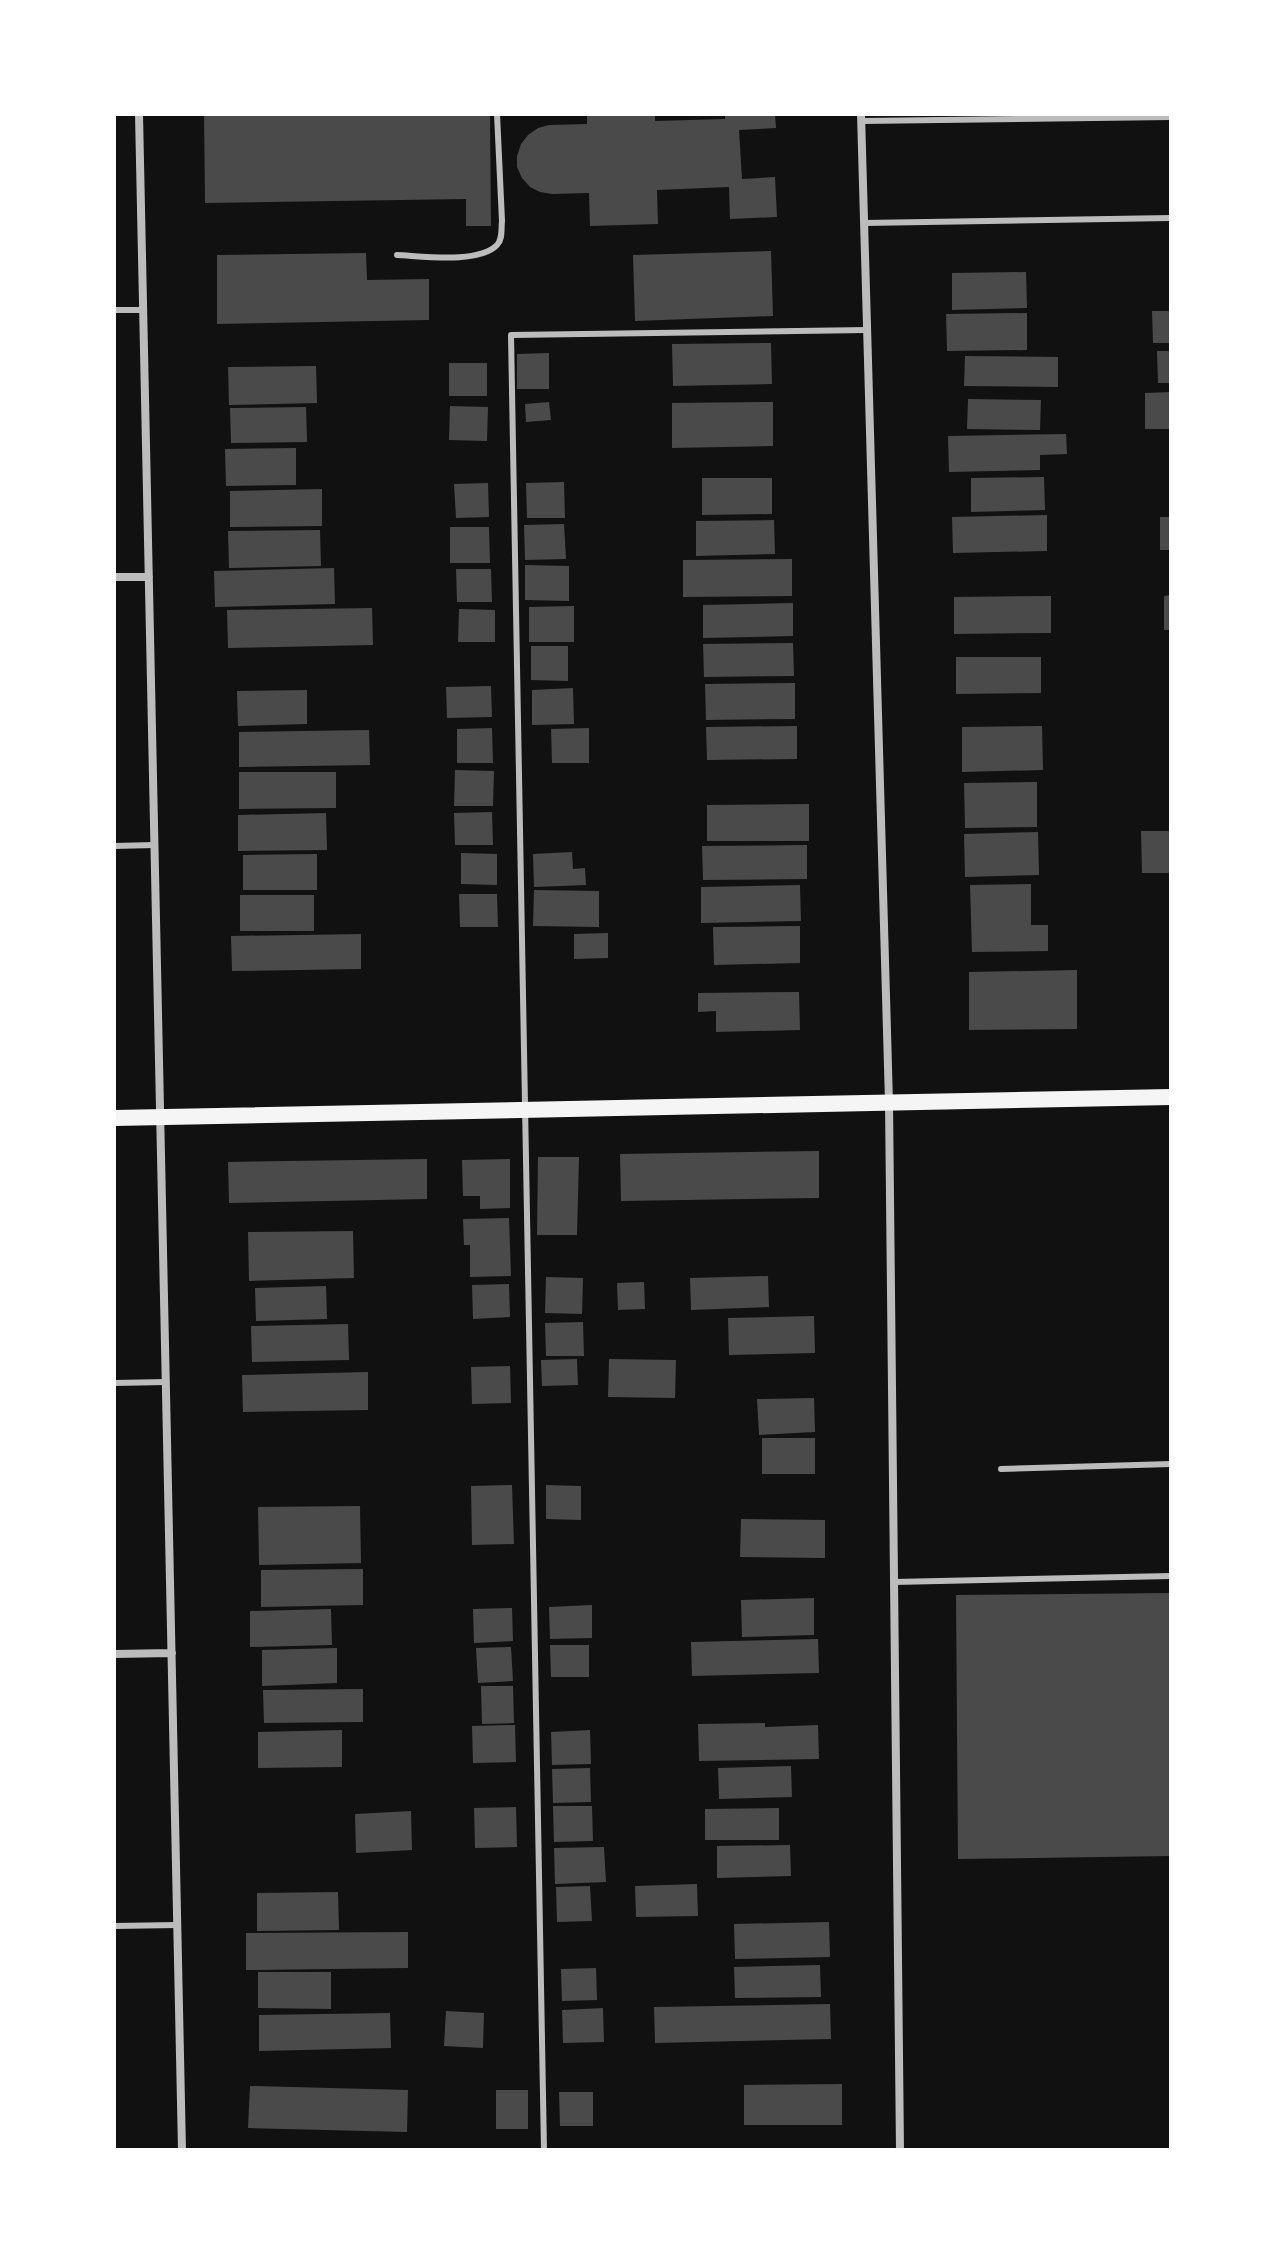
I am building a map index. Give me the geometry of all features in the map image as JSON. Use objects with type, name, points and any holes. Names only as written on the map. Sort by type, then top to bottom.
[{"type":"main road","points":[[114,1118],[1171,1097]]},
{"type":"street","points":[[139,114],[182,2150]]},
{"type":"street","points":[[862,118],[889,1102],[900,2150]]},
{"type":"street","points":[[114,577],[149,577]]},
{"type":"street","points":[[114,1654],[172,1653]]},
{"type":"lane","points":[[397,255],[459,257],[482,253],[495,247],[501,239],[497,114]]},
{"type":"lane","points":[[862,118],[1171,117]]},
{"type":"lane","points":[[864,223],[1171,218]]},
{"type":"lane","points":[[114,310],[143,310]]},
{"type":"lane","points":[[544,2150],[511,335],[867,330]]},
{"type":"lane","points":[[114,846],[154,845]]},
{"type":"lane","points":[[114,1383],[166,1382]]},
{"type":"lane","points":[[1001,1469],[1171,1464]]},
{"type":"lane","points":[[894,1582],[1171,1576]]},
{"type":"lane","points":[[114,1926],[177,1925]]},
{"type":"building","points":[[204,114],[490,114],[491,226],[466,226],[466,199],[205,203]]},
{"type":"building","points":[[587,114],[655,114],[655,121],[725,119],[725,114],[775,114],[776,128],[739,130],[742,179],[775,177],[777,217],[730,219],[729,187],[657,190],[658,224],[590,226],[589,193],[540,192],[530,187],[517,167],[521,144],[528,135],[549,125],[587,124]]},
{"type":"building","points":[[771,251],[773,316],[635,321],[633,255]]},
{"type":"building","points":[[366,253],[367,280],[429,279],[429,320],[217,324],[217,255]]},
{"type":"building","points":[[1026,272],[1027,308],[952,310],[952,273]]},
{"type":"building","points":[[1152,311],[1171,311],[1171,343],[1153,343]]},
{"type":"building","points":[[1027,313],[1027,350],[947,351],[946,314]]},
{"type":"building","points":[[771,343],[772,384],[673,386],[672,344]]},
{"type":"building","points":[[1157,351],[1171,351],[1171,383],[1158,383]]},
{"type":"building","points":[[549,353],[549,389],[517,389],[517,354]]},
{"type":"building","points":[[965,356],[1058,357],[1058,387],[964,386]]},
{"type":"building","points":[[449,363],[487,363],[487,396],[449,396]]},
{"type":"building","points":[[316,366],[317,403],[229,405],[228,367]]},
{"type":"building","points":[[1171,392],[1171,429],[1145,429],[1145,393]]},
{"type":"building","points":[[968,399],[1041,400],[1040,430],[967,429]]},
{"type":"building","points":[[549,402],[551,420],[526,422],[525,404]]},
{"type":"building","points":[[773,402],[773,446],[672,448],[672,403]]},
{"type":"building","points":[[450,406],[488,407],[487,441],[449,440]]},
{"type":"building","points":[[306,407],[307,442],[231,443],[230,408]]},
{"type":"building","points":[[1066,434],[1067,454],[1040,455],[1040,470],[949,472],[948,436]]},
{"type":"building","points":[[296,448],[296,485],[226,486],[225,449]]},
{"type":"building","points":[[1044,477],[1045,510],[971,512],[971,478]]},
{"type":"building","points":[[702,478],[772,478],[772,514],[702,515]]},
{"type":"building","points":[[564,482],[565,518],[527,518],[526,483]]},
{"type":"building","points":[[488,483],[489,517],[456,518],[454,484]]},
{"type":"building","points":[[322,489],[322,526],[230,527],[230,491]]},
{"type":"building","points":[[1047,515],[1047,551],[953,553],[952,517]]},
{"type":"building","points":[[1160,517],[1171,517],[1171,550],[1160,550]]},
{"type":"building","points":[[774,520],[775,554],[696,556],[696,521]]},
{"type":"building","points":[[564,524],[566,559],[525,560],[524,525]]},
{"type":"building","points":[[450,527],[489,527],[490,563],[450,563]]},
{"type":"building","points":[[320,530],[321,566],[229,568],[228,531]]},
{"type":"building","points":[[792,559],[792,596],[683,597],[683,560]]},
{"type":"building","points":[[525,565],[569,566],[569,601],[525,600]]},
{"type":"building","points":[[334,568],[335,604],[215,607],[214,571]]},
{"type":"building","points":[[456,569],[491,569],[492,602],[457,602]]},
{"type":"building","points":[[1171,595],[1171,630],[1164,630],[1164,596]]},
{"type":"building","points":[[1051,596],[1051,633],[954,634],[954,597]]},
{"type":"building","points":[[793,603],[793,636],[703,638],[703,605]]},
{"type":"building","points":[[574,606],[574,642],[529,642],[529,607]]},
{"type":"building","points":[[372,608],[373,645],[228,648],[227,610]]},
{"type":"building","points":[[459,609],[495,610],[495,642],[458,642]]},
{"type":"building","points":[[793,643],[794,676],[704,677],[703,644]]},
{"type":"building","points":[[531,646],[568,646],[568,681],[531,680]]},
{"type":"building","points":[[956,657],[1041,657],[1041,693],[956,694]]},
{"type":"building","points":[[795,683],[795,719],[706,720],[705,684]]},
{"type":"building","points":[[491,686],[492,717],[447,718],[446,687]]},
{"type":"building","points":[[573,688],[574,724],[532,725],[532,690]]},
{"type":"building","points":[[307,690],[307,724],[238,726],[237,691]]},
{"type":"building","points":[[797,726],[797,759],[707,760],[706,727]]},
{"type":"building","points":[[1042,726],[1043,770],[962,772],[962,727]]},
{"type":"building","points":[[492,728],[493,763],[457,763],[457,729]]},
{"type":"building","points":[[589,728],[589,763],[552,763],[551,729]]},
{"type":"building","points":[[369,730],[370,765],[239,767],[239,732]]},
{"type":"building","points":[[455,770],[494,771],[493,806],[454,806]]},
{"type":"building","points":[[239,772],[336,772],[336,808],[239,809]]},
{"type":"building","points":[[1037,782],[1037,827],[965,828],[964,783]]},
{"type":"building","points":[[809,804],[809,841],[707,841],[707,805]]},
{"type":"building","points":[[492,812],[493,845],[455,845],[454,813]]},
{"type":"building","points":[[326,813],[327,850],[238,851],[238,815]]},
{"type":"building","points":[[1141,831],[1171,831],[1171,873],[1142,873]]},
{"type":"building","points":[[1038,832],[1039,875],[965,877],[964,834]]},
{"type":"building","points":[[807,845],[807,879],[703,880],[702,846]]},
{"type":"building","points":[[572,852],[573,869],[585,868],[586,885],[534,887],[533,854]]},
{"type":"building","points":[[461,853],[497,854],[497,885],[461,884]]},
{"type":"building","points":[[317,854],[317,890],[243,890],[243,855]]},
{"type":"building","points":[[1031,884],[1031,925],[1048,925],[1048,951],[972,952],[970,885]]},
{"type":"building","points":[[800,885],[801,921],[701,923],[701,887]]},
{"type":"building","points":[[534,890],[599,891],[599,927],[533,926]]},
{"type":"building","points":[[459,894],[497,894],[498,927],[460,927]]},
{"type":"building","points":[[240,895],[314,895],[314,931],[240,931]]},
{"type":"building","points":[[800,926],[800,963],[714,965],[713,927]]},
{"type":"building","points":[[608,933],[608,958],[574,959],[574,934]]},
{"type":"building","points":[[361,934],[361,969],[232,971],[231,936]]},
{"type":"building","points":[[1077,970],[1077,1029],[969,1030],[969,972]]},
{"type":"building","points":[[799,992],[800,1030],[716,1032],[716,1011],[698,1012],[698,993]]},
{"type":"building","points":[[819,1151],[819,1198],[621,1201],[620,1154]]},
{"type":"building","points":[[538,1157],[579,1157],[577,1235],[537,1235]]},
{"type":"building","points":[[427,1159],[427,1199],[229,1203],[228,1162]]},
{"type":"building","points":[[510,1159],[510,1208],[480,1209],[480,1196],[463,1196],[462,1160]]},
{"type":"building","points":[[509,1218],[511,1276],[470,1277],[470,1245],[464,1245],[463,1219]]},
{"type":"building","points":[[353,1231],[354,1278],[249,1281],[248,1232]]},
{"type":"building","points":[[768,1276],[769,1307],[691,1310],[690,1278]]},
{"type":"building","points":[[546,1277],[583,1278],[582,1314],[545,1313]]},
{"type":"building","points":[[644,1282],[645,1309],[618,1310],[617,1283]]},
{"type":"building","points":[[509,1284],[510,1317],[473,1319],[472,1285]]},
{"type":"building","points":[[326,1286],[327,1319],[256,1321],[255,1288]]},
{"type":"building","points":[[814,1316],[815,1353],[729,1355],[728,1318]]},
{"type":"building","points":[[583,1322],[584,1356],[546,1356],[545,1323]]},
{"type":"building","points":[[348,1324],[349,1360],[252,1362],[251,1326]]},
{"type":"building","points":[[577,1359],[578,1385],[542,1386],[541,1360]]},
{"type":"building","points":[[609,1359],[676,1360],[675,1398],[608,1397]]},
{"type":"building","points":[[510,1366],[511,1403],[472,1404],[471,1367]]},
{"type":"building","points":[[368,1372],[368,1410],[243,1412],[242,1375]]},
{"type":"building","points":[[814,1398],[815,1432],[759,1435],[757,1399]]},
{"type":"building","points":[[762,1438],[815,1438],[815,1474],[762,1474]]},
{"type":"building","points":[[512,1485],[514,1544],[472,1545],[471,1486]]},
{"type":"building","points":[[546,1485],[581,1486],[581,1520],[546,1519]]},
{"type":"building","points":[[360,1506],[361,1563],[259,1565],[258,1507]]},
{"type":"building","points":[[741,1519],[825,1520],[825,1558],[740,1557]]},
{"type":"building","points":[[363,1569],[363,1605],[261,1607],[261,1570]]},
{"type":"building","points":[[1171,1593],[1171,1856],[958,1859],[956,1595]]},
{"type":"building","points":[[814,1598],[814,1635],[742,1637],[741,1600]]},
{"type":"building","points":[[592,1605],[592,1638],[550,1639],[549,1607]]},
{"type":"building","points":[[512,1608],[513,1641],[474,1643],[473,1609]]},
{"type":"building","points":[[331,1609],[332,1645],[250,1647],[250,1611]]},
{"type":"building","points":[[818,1639],[819,1673],[692,1676],[691,1642]]},
{"type":"building","points":[[550,1645],[589,1645],[589,1677],[551,1677]]},
{"type":"building","points":[[511,1647],[513,1681],[478,1683],[476,1648]]},
{"type":"building","points":[[337,1648],[337,1683],[262,1686],[262,1650]]},
{"type":"building","points":[[481,1686],[513,1686],[514,1723],[482,1724]]},
{"type":"building","points":[[363,1689],[363,1722],[264,1723],[263,1690]]},
{"type":"building","points":[[765,1723],[765,1727],[818,1725],[819,1759],[699,1761],[698,1724]]},
{"type":"building","points":[[515,1725],[516,1762],[473,1763],[472,1726]]},
{"type":"building","points":[[342,1730],[342,1767],[258,1768],[258,1732]]},
{"type":"building","points":[[590,1730],[591,1764],[552,1765],[551,1732]]},
{"type":"building","points":[[791,1766],[792,1797],[719,1799],[718,1768]]},
{"type":"building","points":[[590,1768],[591,1802],[553,1803],[552,1769]]},
{"type":"building","points":[[553,1806],[592,1806],[593,1841],[554,1842]]},
{"type":"building","points":[[516,1807],[517,1847],[475,1848],[474,1808]]},
{"type":"building","points":[[779,1808],[779,1840],[705,1840],[705,1809]]},
{"type":"building","points":[[411,1811],[412,1850],[356,1853],[355,1814]]},
{"type":"building","points":[[790,1845],[791,1876],[717,1878],[717,1846]]},
{"type":"building","points":[[604,1847],[606,1882],[555,1884],[554,1848]]},
{"type":"building","points":[[697,1884],[698,1916],[636,1917],[635,1886]]},
{"type":"building","points":[[590,1886],[592,1921],[557,1922],[556,1887]]},
{"type":"building","points":[[338,1892],[339,1930],[257,1931],[257,1893]]},
{"type":"building","points":[[829,1922],[830,1957],[735,1959],[734,1924]]},
{"type":"building","points":[[408,1932],[408,1968],[246,1970],[246,1933]]},
{"type":"building","points":[[820,1965],[821,1997],[735,1998],[734,1967]]},
{"type":"building","points":[[596,1968],[597,2000],[562,2001],[561,1969]]},
{"type":"building","points":[[258,1972],[331,1972],[331,2009],[258,2008]]},
{"type":"building","points":[[830,2004],[831,2039],[655,2043],[654,2007]]},
{"type":"building","points":[[603,2008],[604,2042],[563,2043],[562,2010]]},
{"type":"building","points":[[446,2011],[484,2013],[483,2048],[444,2046]]},
{"type":"building","points":[[390,2013],[391,2048],[259,2051],[259,2015]]},
{"type":"building","points":[[842,2084],[842,2125],[744,2125],[744,2085]]},
{"type":"building","points":[[250,2086],[408,2090],[407,2132],[248,2128]]},
{"type":"building","points":[[496,2090],[528,2090],[528,2129],[496,2129]]},
{"type":"building","points":[[559,2092],[593,2092],[593,2126],[560,2126]]}]
